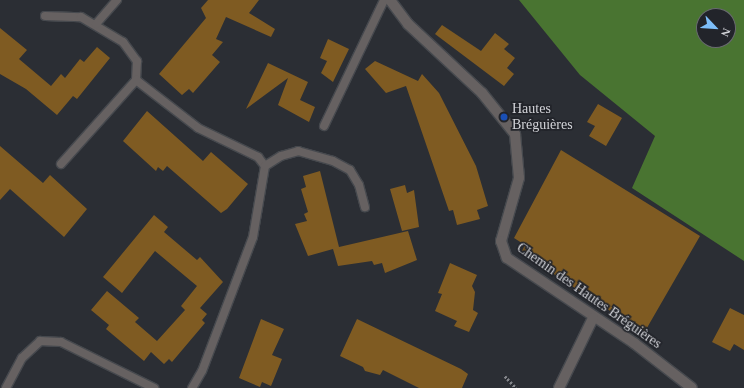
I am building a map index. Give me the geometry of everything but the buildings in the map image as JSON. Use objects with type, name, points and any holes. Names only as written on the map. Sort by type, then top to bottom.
[{"type":"street","name":"Chemin des Hautes Bréguières","points":[[390,0],[408,24],[504,117],[515,134],[519,178],[503,225],[502,250],[517,266],[593,318],[634,343],[692,388]]},
{"type":"street","points":[[559,388],[593,318]]},
{"type":"lane","points":[[96,24],[117,0]]},
{"type":"lane","points":[[324,126],[384,0]]},
{"type":"lane","points":[[45,16],[81,17],[96,24],[123,42],[137,61],[136,80],[61,164]]},
{"type":"lane","points":[[136,80],[198,128],[258,157],[265,166],[253,237],[202,371],[192,388]]},
{"type":"lane","points":[[265,166],[281,156],[298,151],[333,161],[350,170],[359,185],[365,207]]},
{"type":"lane","points":[[6,388],[22,358],[40,341],[61,342],[154,388]]},
{"type":"path","points":[[505,376],[516,388]]},
{"type":"green space","points":[[519,0],[744,0],[744,261],[632,188],[655,136],[580,75]]},
{"type":"place","name":"Hautes Bréguières","points":[[504,117]]}]
